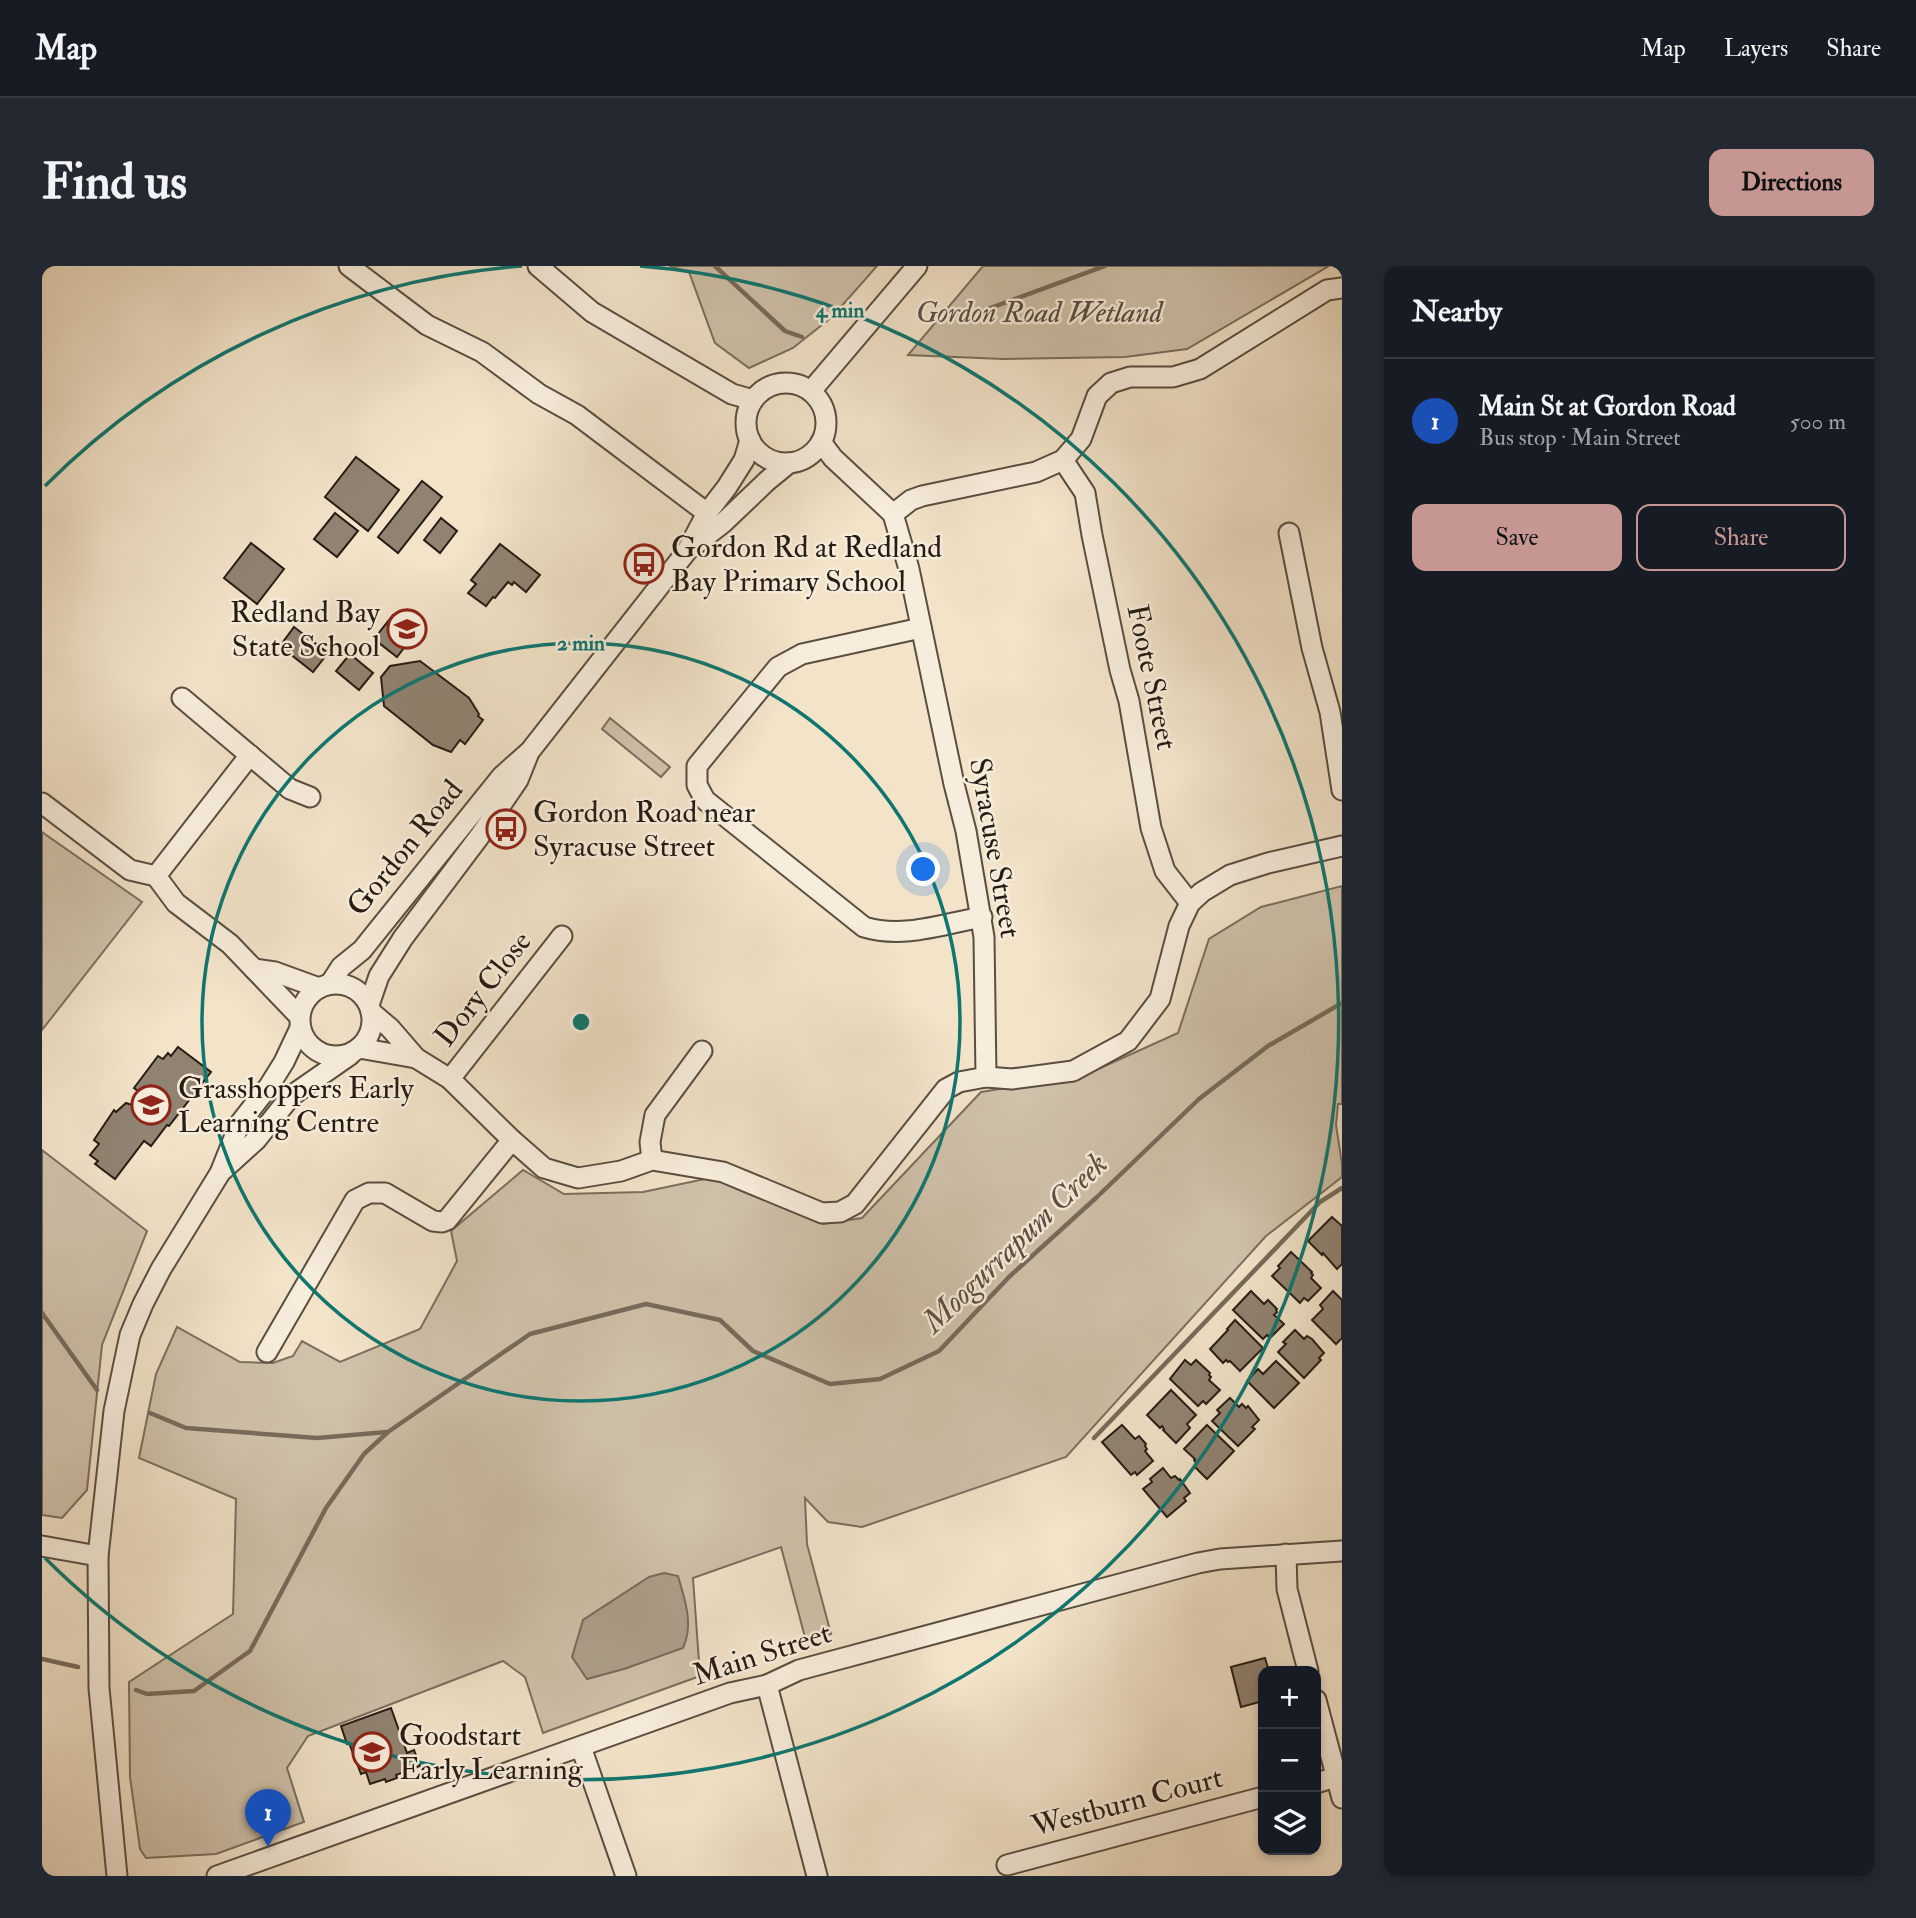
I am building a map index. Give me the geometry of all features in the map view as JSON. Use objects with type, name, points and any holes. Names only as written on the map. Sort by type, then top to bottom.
[{"type":"street","points":[[349,266],[427,326],[482,352],[539,394],[577,415],[707,513]]},
{"type":"street","points":[[538,266],[592,312],[732,394],[752,400],[764,388],[780,383],[796,384],[811,391],[820,402],[825,415],[821,442],[833,458],[893,514],[911,500],[922,496],[1036,472],[1063,460],[1082,439],[1097,396],[1111,383],[1130,377],[1173,377],[1200,369],[1326,290],[1342,288]]},
{"type":"street","points":[[811,391],[917,266]]},
{"type":"street","name":"Gordon Road","points":[[324,986],[341,967],[362,950],[502,776],[530,751],[687,551],[707,513],[744,460],[750,440],[746,420],[752,400]]},
{"type":"street","points":[[750,440],[766,458],[789,463]]},
{"type":"street","name":"Gordon Road","points":[[687,551],[723,523],[789,463],[808,456],[821,442]]},
{"type":"street","name":"Foote Street","points":[[1063,460],[1085,494],[1091,535],[1129,701],[1151,828],[1165,872],[1190,903]]},
{"type":"street","name":"Syracuse Street","points":[[893,514],[909,569],[954,785],[967,831],[982,917],[986,1077]]},
{"type":"street","points":[[1289,533],[1312,648],[1330,712],[1342,790]]},
{"type":"street","points":[[921,628],[802,654],[778,667],[697,766],[697,785],[705,800],[864,928],[899,933],[982,917]]},
{"type":"street","points":[[182,698],[290,789],[310,797]]},
{"type":"street","name":"Gordon Road","points":[[370,1009],[379,976],[403,938],[518,780],[530,751]]},
{"type":"street","points":[[156,876],[250,755]]},
{"type":"street","points":[[42,803],[130,870],[156,876],[176,903],[230,944],[254,969],[300,1022],[304,1038],[320,1054],[342,1056],[356,1050],[416,1058]]},
{"type":"street","points":[[254,969],[324,986],[342,984],[353,988],[416,1058],[450,1079],[544,1168],[578,1178],[621,1171],[652,1160],[723,1172],[822,1213],[841,1212],[855,1204],[946,1088],[959,1082],[986,1077],[1012,1079],[1073,1071],[1128,1041],[1160,999],[1179,926],[1190,903],[1202,892],[1230,875],[1342,846]]},
{"type":"street","name":"Dory Close","points":[[450,1079],[562,936]]},
{"type":"street","points":[[117,1876],[99,1688],[97,1556],[114,1412],[130,1335],[142,1304],[161,1269],[220,1173],[240,1123],[284,1062],[300,1022],[303,1004],[309,995],[324,986]]},
{"type":"street","points":[[220,1173],[256,1140],[291,1096],[356,1050],[370,1032],[370,1009]]},
{"type":"street","points":[[652,1160],[650,1142],[655,1115],[702,1051]]},
{"type":"street","points":[[267,1352],[355,1200],[369,1193],[385,1193],[433,1221],[442,1222],[447,1220],[512,1140]]},
{"type":"street","points":[[42,1546],[97,1556]]},
{"type":"street","name":"Main Street","points":[[217,1876],[730,1693],[767,1685],[799,1670],[1198,1563],[1220,1559],[1342,1551]]},
{"type":"street","points":[[1286,1554],[1287,1590],[1307,1666]]},
{"type":"street","points":[[767,1685],[817,1876]]},
{"type":"street","points":[[1321,1719],[1342,1798]]},
{"type":"street","points":[[580,1747],[626,1876]]},
{"type":"street","points":[[1321,1782],[1336,1777]]},
{"type":"street","name":"Westburn Court","points":[[1007,1865],[1258,1798]]},
{"type":"green space","points":[[669,266],[877,266],[832,317],[793,348],[749,368],[715,343],[689,272]]},
{"type":"green space","name":"Gordon Road Wetland","points":[[983,266],[1329,266],[1187,349],[1125,357],[1003,359],[908,355]]},
{"type":"green space","points":[[610,718],[670,767],[661,777],[602,729]]},
{"type":"green space","points":[[42,832],[142,902],[42,1030]]},
{"type":"green space","points":[[1342,886],[1342,1104],[1338,1104],[1336,1125],[1342,1177],[1266,1236],[1066,1457],[862,1527],[828,1522],[805,1498],[807,1544],[831,1634],[806,1641],[781,1547],[693,1578],[700,1676],[543,1733],[525,1677],[503,1661],[308,1736],[287,1768],[304,1822],[216,1854],[146,1858],[140,1849],[130,1777],[129,1682],[233,1614],[236,1499],[139,1458],[156,1374],[177,1327],[240,1362],[273,1363],[293,1356],[302,1341],[340,1362],[420,1329],[457,1261],[451,1231],[523,1170],[564,1194],[643,1192],[719,1176],[823,1224],[862,1218],[981,1092],[1085,1075],[1178,1033],[1209,939],[1261,907]]},
{"type":"green space","points":[[42,1150],[147,1231],[102,1345],[87,1490],[62,1518],[42,1515]]},
{"type":"shaded area","points":[[664,1573],[678,1576],[683,1594],[688,1630],[683,1648],[587,1679],[572,1657],[583,1620],[649,1577]]},
{"type":"building","points":[[356,457],[399,490],[368,531],[325,497]]},
{"type":"building","points":[[422,481],[442,497],[398,553],[378,537]]},
{"type":"building","points":[[335,513],[358,531],[337,557],[314,539]]},
{"type":"building","points":[[441,518],[457,531],[440,553],[424,540]]},
{"type":"building","points":[[251,543],[284,569],[257,604],[224,578]]},
{"type":"building","points":[[500,544],[540,575],[526,592],[514,582],[512,585],[508,582],[486,606],[468,593],[476,584],[471,580]]},
{"type":"building","points":[[393,615],[416,632],[397,657],[374,639]]},
{"type":"building","points":[[294,627],[328,653],[313,672],[280,646]]},
{"type":"building","points":[[350,654],[373,673],[359,690],[336,671]]},
{"type":"building","points":[[420,661],[469,698],[483,720],[465,744],[460,740],[451,752],[433,745],[384,706],[381,677],[390,666]]},
{"type":"building","points":[[178,1047],[211,1072],[169,1126],[167,1125],[151,1146],[144,1141],[115,1179],[95,1164],[98,1161],[90,1155],[99,1144],[94,1140],[114,1110],[116,1112],[126,1103],[132,1105],[136,1098],[138,1100],[142,1094],[134,1088],[158,1056],[163,1059],[168,1053],[171,1056]]},
{"type":"building","points":[[1332,1217],[1342,1226],[1342,1264],[1337,1269],[1308,1241]]},
{"type":"building","points":[[1291,1252],[1312,1272],[1311,1278],[1321,1288],[1308,1301],[1304,1298],[1300,1303],[1272,1276]]},
{"type":"building","points":[[1251,1291],[1264,1304],[1268,1300],[1277,1309],[1274,1315],[1284,1324],[1270,1338],[1267,1335],[1263,1339],[1233,1310]]},
{"type":"building","points":[[1333,1291],[1342,1300],[1342,1338],[1336,1344],[1312,1320],[1323,1309],[1320,1305]]},
{"type":"building","points":[[1235,1320],[1263,1348],[1240,1371],[1230,1361],[1223,1363],[1210,1349]]},
{"type":"building","points":[[1295,1330],[1304,1339],[1307,1336],[1312,1339],[1324,1353],[1304,1378],[1278,1352],[1286,1344],[1283,1342]]},
{"type":"building","points":[[1185,1360],[1191,1365],[1196,1360],[1210,1373],[1209,1380],[1220,1390],[1206,1404],[1203,1401],[1198,1406],[1170,1379]]},
{"type":"building","points":[[1276,1361],[1299,1383],[1274,1408],[1247,1381],[1258,1369],[1263,1374]]},
{"type":"building","points":[[1171,1390],[1196,1415],[1187,1424],[1190,1428],[1176,1443],[1162,1426],[1160,1428],[1147,1415]]},
{"type":"building","points":[[1230,1398],[1239,1407],[1242,1404],[1246,1408],[1248,1406],[1259,1420],[1252,1427],[1255,1429],[1238,1446],[1212,1421],[1220,1413],[1217,1410]]},
{"type":"building","points":[[1122,1425],[1135,1439],[1139,1436],[1146,1444],[1145,1451],[1153,1461],[1137,1475],[1135,1472],[1131,1475],[1102,1442]]},
{"type":"building","points":[[1207,1425],[1234,1451],[1207,1479],[1194,1466],[1195,1459],[1184,1449]]},
{"type":"building","points":[[1163,1468],[1171,1478],[1175,1476],[1180,1479],[1190,1493],[1184,1498],[1186,1501],[1167,1517],[1143,1489]]},
{"type":"building","points":[[1265,1658],[1267,1666],[1258,1666],[1258,1702],[1241,1707],[1231,1667]]},
{"type":"building","points":[[391,1708],[407,1753],[414,1750],[420,1766],[386,1782],[385,1779],[370,1784],[366,1772],[361,1774],[341,1726]]},
{"type":"waterway","points":[[715,266],[785,331],[802,337]]},
{"type":"waterway","points":[[953,314],[974,314],[1105,266]]},
{"type":"waterway","name":"Moogurrapum Creek","points":[[136,1690],[147,1694],[194,1691],[250,1651],[326,1508],[364,1454],[388,1432],[530,1334],[646,1304],[720,1320],[753,1351],[830,1384],[880,1379],[939,1351],[1009,1277],[1199,1099],[1268,1046],[1342,1003]]},
{"type":"waterway","points":[[1094,1438],[1320,1202],[1342,1188]]},
{"type":"waterway","points":[[42,1313],[97,1390]]},
{"type":"waterway","name":"Moogurrapum Creek","points":[[150,1413],[186,1428],[317,1438],[387,1432]]},
{"type":"waterway","name":"Moogurrapum Creek","points":[[42,1659],[78,1667]]},
{"type":"place","name":"Gordon Rd at Redland Bay Primary School","points":[[644,564]]},
{"type":"place","name":"Redland Bay State School","points":[[407,629]]},
{"type":"place","name":"Gordon Road near Syracuse Street","points":[[506,829]]},
{"type":"place","name":"Grasshoppers Early Learning Centre","points":[[151,1105]]},
{"type":"place","name":"Goodstart Early Learning","points":[[372,1752]]},
{"type":"place","name":"Main St at Gordon Road","points":[[268,1847]]}]
